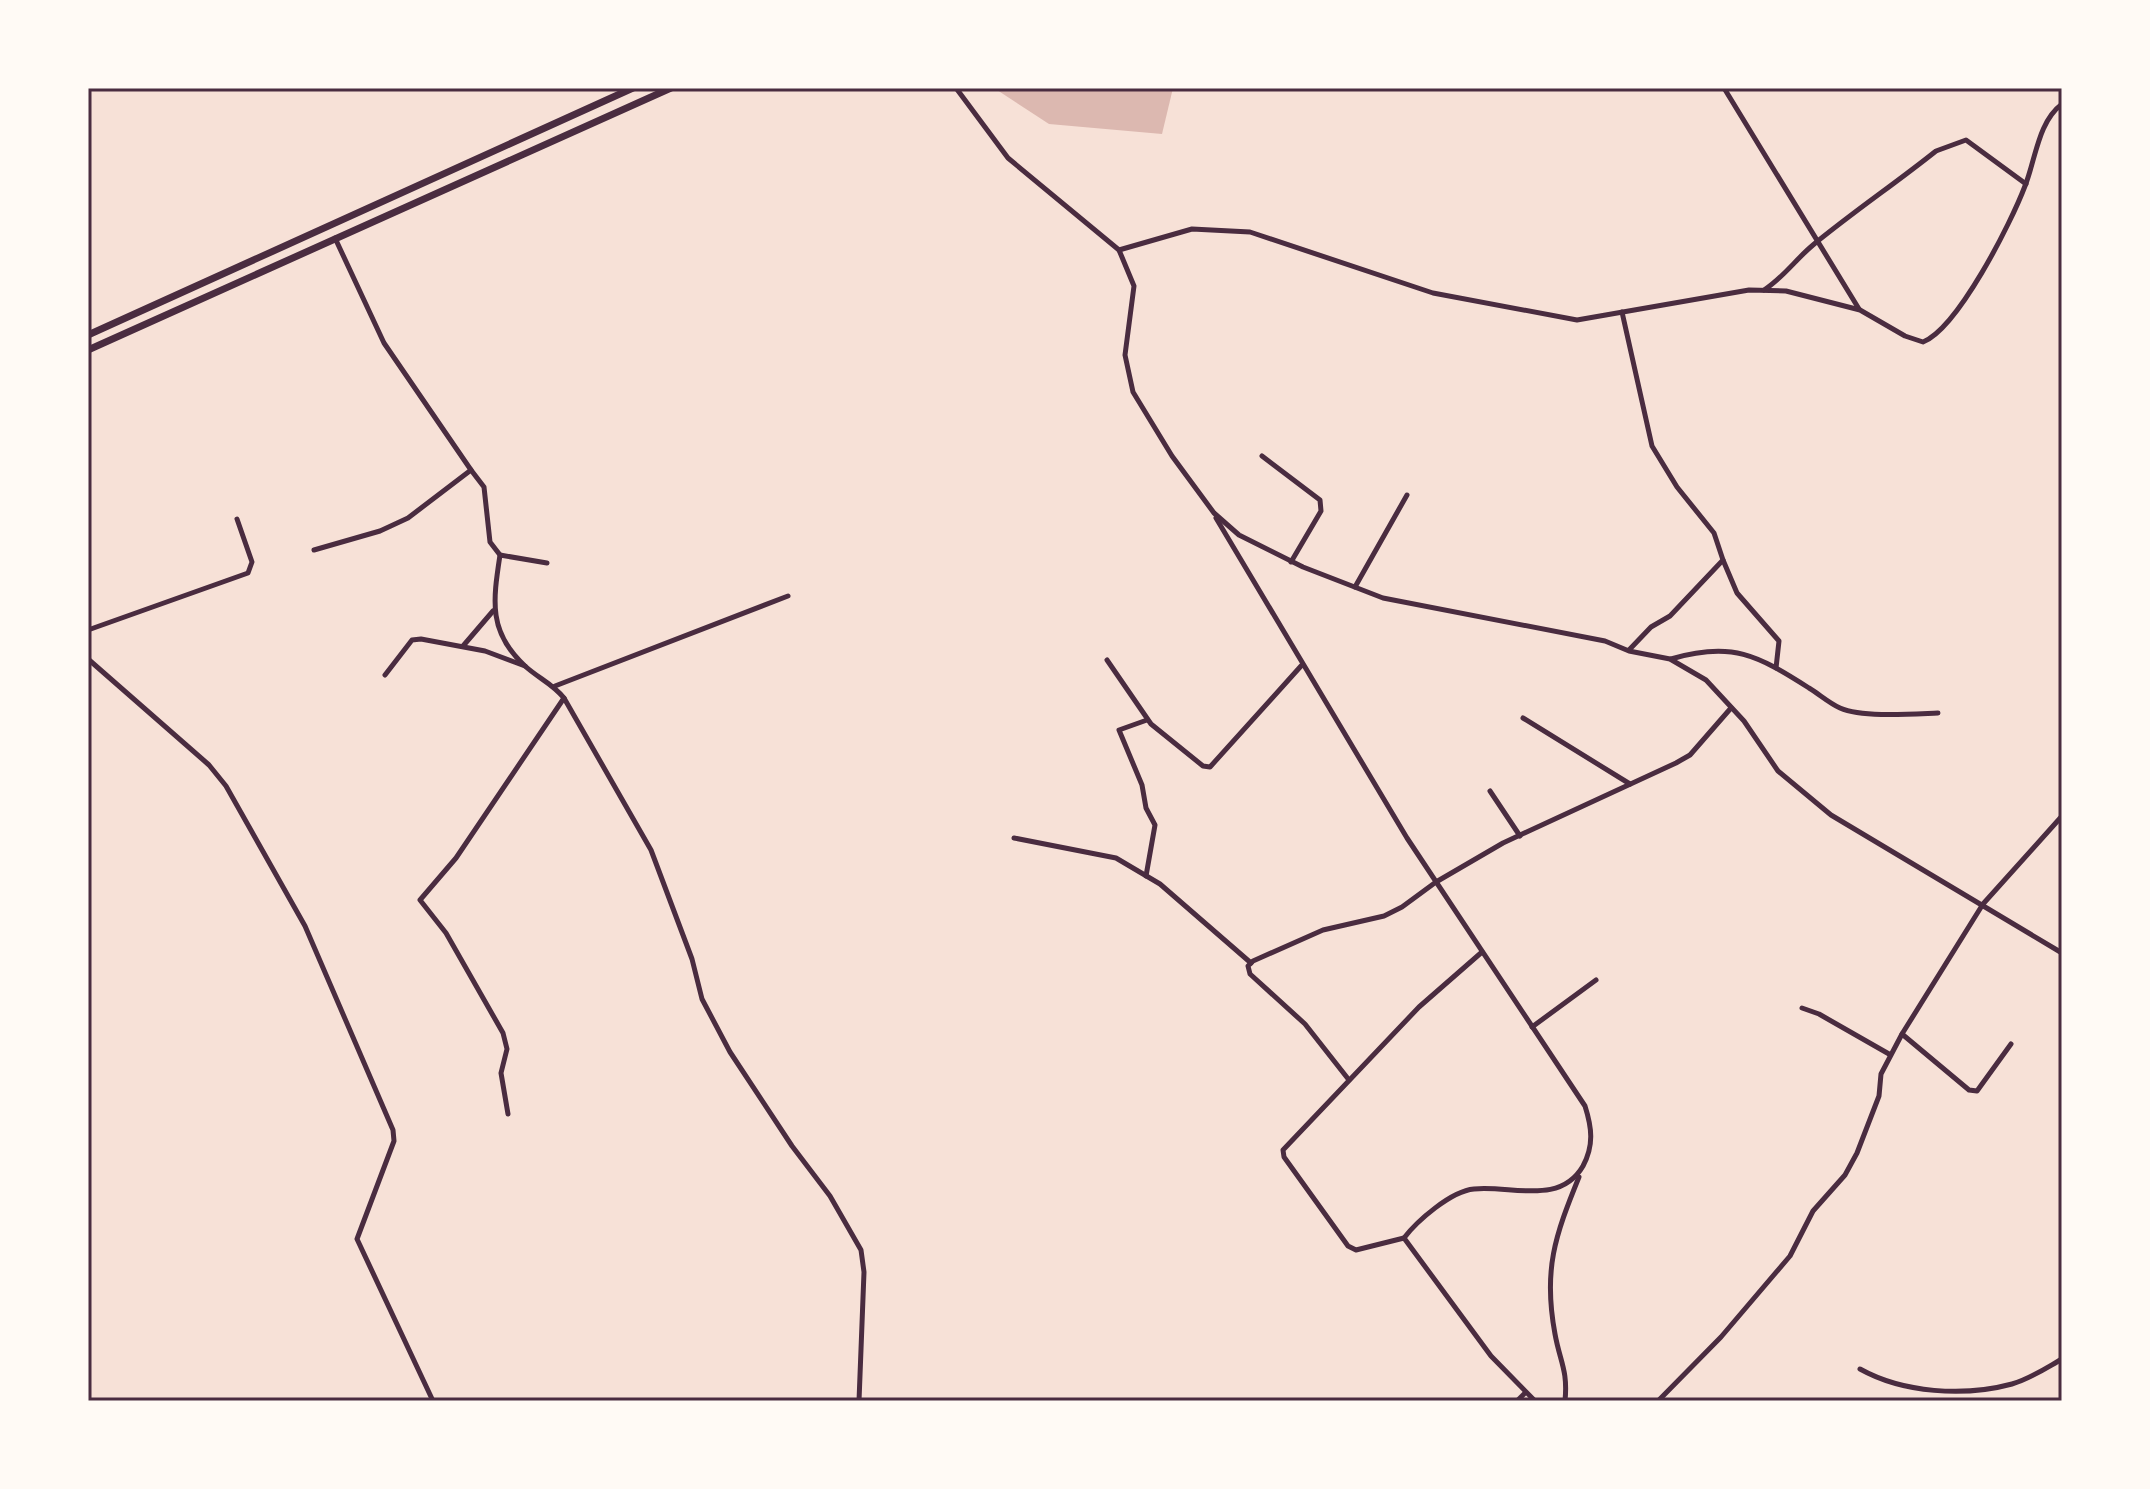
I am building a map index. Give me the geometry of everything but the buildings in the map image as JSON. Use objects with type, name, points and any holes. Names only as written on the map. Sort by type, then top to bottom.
[{"type":"main road","points":[[88,335],[633,88]]},
{"type":"main road","points":[[648,88],[652,97]]},
{"type":"main road","points":[[88,350],[671,88]]},
{"type":"main road","points":[[151,307],[156,319]]},
{"type":"street","points":[[956,88],[1008,158],[1064,201],[1119,250],[1134,286],[1125,355],[1133,392],[1172,456],[1214,513],[1302,666],[1436,882],[1585,1106],[1592,1142],[1551,1254],[1555,1337],[1567,1371],[1565,1401]]},
{"type":"street","points":[[1724,88],[1860,310]]},
{"type":"street","points":[[1119,250],[1192,229],[1250,232],[1433,293],[1577,320],[1749,290],[1786,291],[1860,310],[1905,336],[1923,342],[1938,336],[1988,262],[2026,184],[2050,113],[2062,104]]},
{"type":"street","points":[[1763,290],[1777,282],[1789,265],[1816,242],[1936,151],[1959,140],[1966,140],[2026,184]]},
{"type":"street","points":[[335,238],[384,343],[484,487],[490,542],[500,555],[547,563]]},
{"type":"street","points":[[1622,312],[1652,446],[1677,487],[1714,533],[1737,593],[1779,641],[1776,668]]},
{"type":"street","points":[[1262,456],[1320,500],[1321,511],[1291,562]]},
{"type":"street","points":[[314,550],[408,518],[471,470]]},
{"type":"street","points":[[1355,587],[1407,495]]},
{"type":"street","points":[[1214,513],[1239,535],[1291,562],[1383,598],[1605,641],[1629,651],[1670,659],[1706,680],[1778,771],[1831,815],[2062,953]]},
{"type":"street","points":[[88,630],[248,573],[252,562],[237,519]]},
{"type":"street","points":[[500,555],[493,611],[498,630],[526,667]]},
{"type":"street","points":[[1629,651],[1651,627],[1670,616],[1723,560]]},
{"type":"street","points":[[555,686],[788,596]]},
{"type":"street","points":[[463,646],[493,611]]},
{"type":"street","points":[[385,675],[412,640],[463,646],[526,667],[555,686],[564,698],[651,850],[692,959],[702,999],[730,1052],[792,1146],[830,1196],[861,1250],[864,1272],[859,1401]]},
{"type":"street","points":[[1670,659],[1697,651],[1730,649],[1776,668],[1843,709],[1896,715],[1938,713]]},
{"type":"street","points":[[88,659],[217,775],[279,874],[305,926],[393,1130],[394,1141],[357,1239],[433,1401]]},
{"type":"street","points":[[1107,660],[1147,720],[1178,748],[1210,767],[1302,666]]},
{"type":"street","points":[[508,1114],[501,1073],[507,1049],[503,1033],[446,933],[420,900],[456,858],[564,698]]},
{"type":"street","points":[[1349,1080],[1305,1024],[1250,974],[1248,966],[1251,963],[1323,930],[1384,916],[1436,882],[1520,836],[1690,755],[1731,708]]},
{"type":"street","points":[[1523,718],[1630,784]]},
{"type":"street","points":[[1146,876],[1155,825],[1119,730],[1147,720]]},
{"type":"street","points":[[1490,791],[1520,836]]},
{"type":"street","points":[[1658,1401],[1772,1280],[1790,1256],[1813,1211],[1845,1175],[1879,1096],[1881,1074],[1889,1055],[1983,904],[2062,816]]},
{"type":"street","points":[[1014,838],[1116,858],[1146,876],[1251,963]]},
{"type":"street","points":[[1482,952],[1450,977],[1349,1080],[1283,1150],[1284,1157],[1348,1246],[1356,1250],[1404,1238],[1449,1200],[1472,1188],[1543,1191],[1563,1186],[1576,1177],[1585,1161]]},
{"type":"street","points":[[1532,1027],[1596,980]]},
{"type":"street","points":[[1802,1008],[1889,1055]]},
{"type":"street","points":[[1902,1034],[1969,1090],[1977,1091],[2011,1044]]},
{"type":"street","points":[[1404,1238],[1491,1356],[1535,1401]]},
{"type":"street","points":[[1860,1369],[1897,1386],[1972,1388],[2011,1384],[2062,1359]]},
{"type":"street","points":[[1517,1401],[1525,1393]]},
{"type":"shaded area","points":[[994,88],[1173,88],[1162,134],[1049,124]]}]
